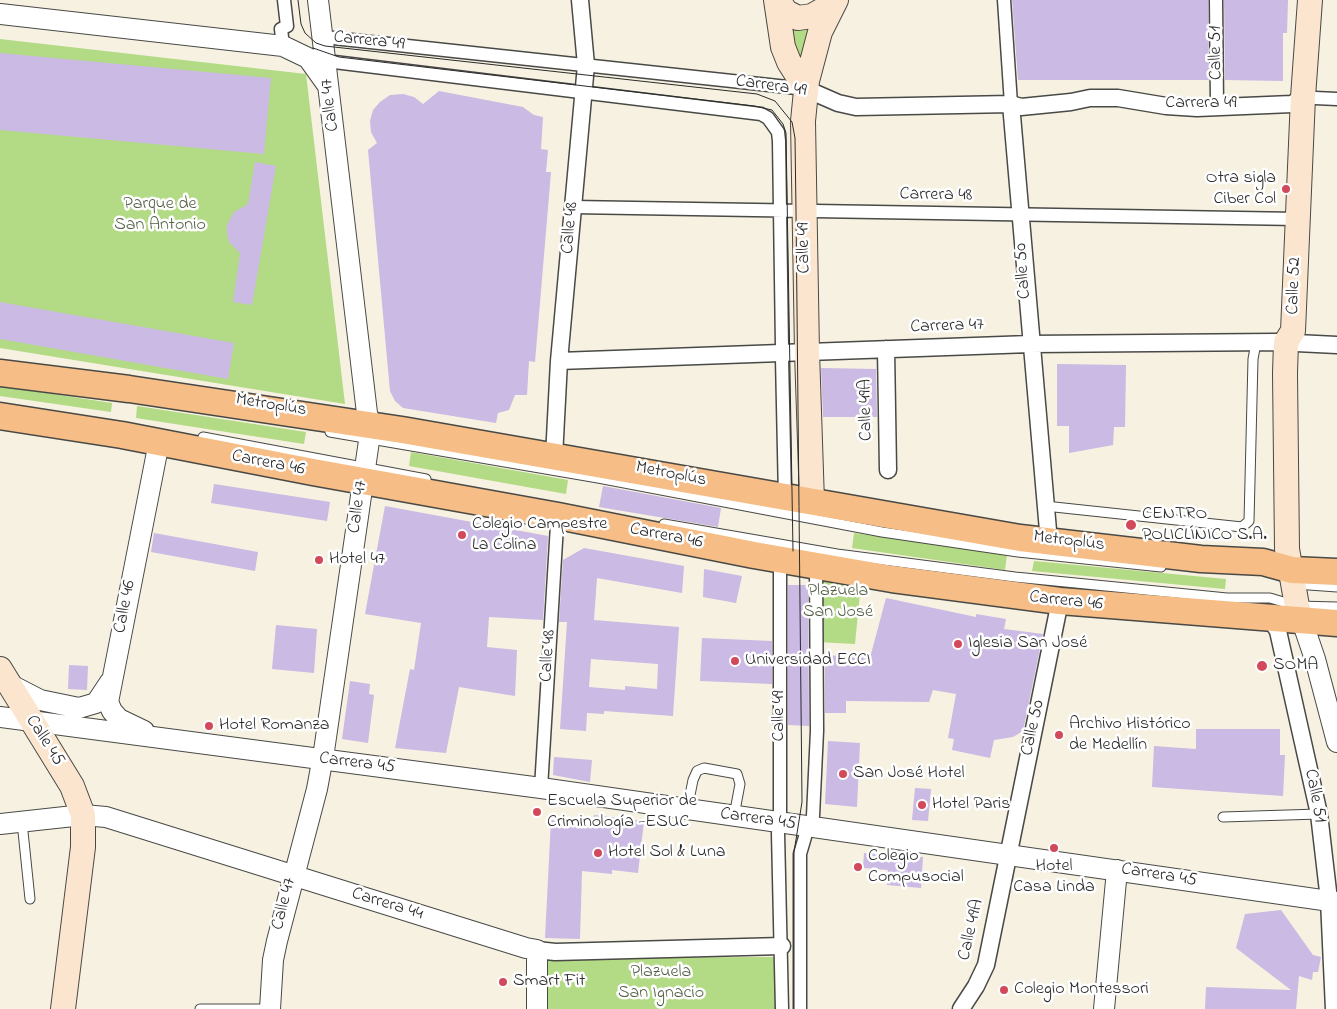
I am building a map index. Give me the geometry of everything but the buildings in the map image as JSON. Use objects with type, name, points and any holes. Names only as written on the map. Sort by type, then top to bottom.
[{"type":"main road","points":[[777,0],[786,12],[798,18],[812,16],[835,2]]},
{"type":"main road","points":[[777,0],[784,47],[789,62],[806,89]]},
{"type":"main road","name":"Calle 52","points":[[1293,592],[1285,520],[1286,342],[1293,331],[1298,219],[1309,97],[1310,0]]},
{"type":"main road","name":"Calle 49","points":[[812,502],[803,121],[806,89],[820,32],[835,2]]},
{"type":"main road","name":"Carrera 46","points":[[0,358],[60,367],[129,389]]},
{"type":"main road","name":"Carrera 46","points":[[0,373],[129,389],[323,417],[370,433],[402,430],[785,498],[1049,542],[1201,559],[1263,562],[1293,592],[1337,624]]},
{"type":"main road","name":"Carrera 46","points":[[0,416],[364,474],[780,560],[892,579],[1060,602],[1270,618],[1293,592],[1337,572]]},
{"type":"main road","name":"Calle 45","points":[[5,677],[30,721],[72,786],[84,815]]},
{"type":"main road","points":[[63,1009],[83,847],[84,815]]},
{"type":"street","points":[[283,46],[281,29],[287,26],[284,0]]},
{"type":"street","name":"Calle 47","points":[[270,1009],[273,960],[293,876],[317,789],[370,433],[328,86],[324,37],[318,0]]},
{"type":"street","name":"Calle 48","points":[[554,457],[559,361],[586,65],[580,0]]},
{"type":"street","name":"Calle 50","points":[[1004,0],[1030,344],[1049,542]]},
{"type":"street","name":"Calle 51","points":[[1216,0],[1217,105]]},
{"type":"street","name":"Carrera 49","points":[[0,14],[283,46],[308,58],[328,86]]},
{"type":"street","name":"Carrera 49","points":[[324,37],[806,89],[838,104],[856,107],[1011,104],[1021,107],[1071,102],[1090,98],[1118,98],[1182,108],[1217,105],[1292,104],[1309,97],[1337,100]]},
{"type":"street","name":"Carrera 49","points":[[326,62],[761,114],[774,124]]},
{"type":"street","name":"Calle 49","points":[[774,124],[779,141],[785,498]]},
{"type":"street","name":"Carrera 48","points":[[573,207],[1020,216],[1298,219]]},
{"type":"street","name":"Carrera 47","points":[[559,361],[1030,344],[1256,344],[1286,342],[1337,345]]},
{"type":"street","name":"Calle 49A","points":[[886,349],[888,470]]},
{"type":"street","name":"Calle 46","points":[[159,442],[108,702],[112,711],[129,725],[166,739]]},
{"type":"street","name":"Calle 48","points":[[541,788],[557,524]]},
{"type":"street","name":"Calle 49","points":[[780,560],[780,812]]},
{"type":"street","name":"Calle 49","points":[[813,816],[817,731],[816,566]]},
{"type":"street","points":[[1293,592],[1318,667],[1337,742]]},
{"type":"street","name":"Calle 50","points":[[1008,855],[1060,602]]},
{"type":"street","name":"Calle 51","points":[[1270,618],[1278,631],[1319,814],[1333,901],[1334,1009]]},
{"type":"street","points":[[5,677],[20,692],[40,700],[79,708],[96,703],[111,680]]},
{"type":"street","name":"Carrera 45","points":[[0,717],[541,788],[1333,901]]},
{"type":"street","name":"Carrera 44","points":[[0,824],[84,815],[106,817],[537,950],[555,952],[782,946]]},
{"type":"street","points":[[778,833],[782,1009]]},
{"type":"street","points":[[800,1009],[800,854],[804,837]]},
{"type":"street","name":"Calle 49A","points":[[961,1009],[976,986],[986,965],[1008,855]]},
{"type":"street","points":[[1104,1009],[1117,870]]},
{"type":"street","points":[[537,950],[537,1009]]},
{"type":"lane","points":[[1045,506],[1242,528],[1249,520],[1253,360],[1256,344]]},
{"type":"lane","points":[[0,381],[89,394]]},
{"type":"lane","name":"Metroplús","points":[[320,430],[370,433],[882,532],[1018,552],[1174,568]]},
{"type":"lane","points":[[190,435],[364,474],[432,480]]},
{"type":"lane","points":[[650,522],[837,554],[1014,577],[1227,598],[1270,598],[1293,592],[1337,587]]},
{"type":"lane","points":[[1293,592],[1337,607]]},
{"type":"lane","points":[[687,810],[693,780],[697,771],[704,768],[737,774],[740,779],[734,817]]},
{"type":"lane","points":[[1223,817],[1319,814]]},
{"type":"lane","points":[[22,822],[30,899]]},
{"type":"lane","points":[[200,1009],[260,1009]]},
{"type":"green space","points":[[813,23],[803,65],[785,27]]},
{"type":"green space","name":"Parque de San Antonio","points":[[0,39],[306,74],[345,404],[0,348]]},
{"type":"green space","points":[[0,386],[112,403],[111,412],[0,396]]},
{"type":"green space","points":[[137,406],[306,432],[304,444],[136,418]]},
{"type":"green space","points":[[411,452],[568,480],[566,494],[409,466]]},
{"type":"green space","points":[[854,533],[1007,555],[1005,570],[852,548]]},
{"type":"green space","points":[[1034,561],[1226,579],[1225,589],[1032,571]]},
{"type":"green space","name":"Plazuela San José","points":[[817,575],[861,583],[855,644],[817,642]]},
{"type":"green space","name":"Plazuela San Ignacio","points":[[773,957],[775,960],[777,1009],[544,1009],[544,964],[552,958]]},
{"type":"tram line","points":[[298,0],[301,24],[305,33],[316,43],[325,46],[757,94],[775,101],[792,122],[795,138],[802,802],[794,852],[794,1009]]},
{"type":"tram line","points":[[313,48],[339,57],[754,106],[772,110],[783,124],[786,133],[793,551]]},
{"type":"place","name":"Otra sigla Ciber Col","points":[[1286,189]]},
{"type":"place","name":"CENTRO POLICLÍNICO S.A.","points":[[1131,525]]},
{"type":"place","name":"Colegio Campestre La Colina","points":[[462,535]]},
{"type":"place","name":"Hotel 47","points":[[319,560]]},
{"type":"place","name":"Iglesia San José","points":[[958,644]]},
{"type":"place","name":"Universidad ECCI","points":[[735,661]]},
{"type":"place","name":"SOMA","points":[[1262,666]]},
{"type":"place","name":"Hotel Romanza","points":[[209,726]]},
{"type":"place","name":"Archivo Histórico de Medellín","points":[[1059,735]]},
{"type":"place","name":"San José Hotel","points":[[843,774]]},
{"type":"place","name":"Hotel Paris","points":[[922,805]]},
{"type":"place","name":"Escuela Superior de Criminología -ESUC","points":[[537,812]]},
{"type":"place","name":"Hotel Casa Linda","points":[[1054,848]]},
{"type":"place","name":"Hotel Sol & Luna","points":[[598,853]]},
{"type":"place","name":"Colegio Compusocial","points":[[858,867]]},
{"type":"place","name":"Smart Fit","points":[[503,982]]},
{"type":"place","name":"Colegio Montessori","points":[[1004,990]]}]
